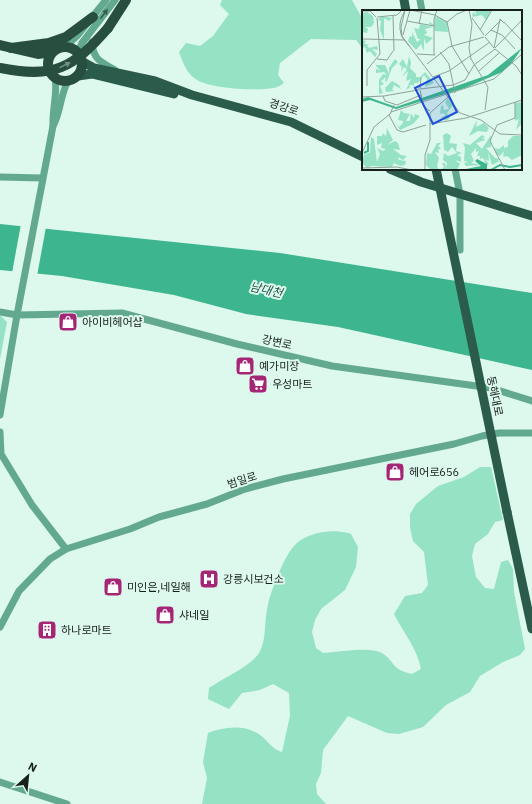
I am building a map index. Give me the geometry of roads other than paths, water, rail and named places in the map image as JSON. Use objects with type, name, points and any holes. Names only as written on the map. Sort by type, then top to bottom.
[{"type":"highway","points":[[0,68],[20,72],[45,72],[68,66],[91,48],[108,28],[126,0]]},
{"type":"highway","points":[[11,48],[49,43],[66,37],[93,17]]},
{"type":"highway","points":[[0,45],[38,54],[52,52],[60,47],[72,47],[78,52],[83,62],[78,76],[68,81],[55,78],[49,71],[48,65],[48,59],[52,52]]},
{"type":"highway","points":[[0,52],[48,65]]},
{"type":"main road","points":[[404,0],[406,10]]},
{"type":"main road","name":"경강로","points":[[83,62],[94,68],[155,81],[192,95],[290,122],[362,157]]},
{"type":"main road","name":"경강로","points":[[78,76],[92,74],[178,95],[192,95]]},
{"type":"main road","points":[[392,170],[421,182],[532,216]]},
{"type":"main road","name":"동해대로","points":[[436,170],[532,629]]},
{"type":"street","points":[[66,46],[93,17],[106,0]]},
{"type":"street","points":[[78,52],[82,43],[115,0]]},
{"type":"street","points":[[420,0],[422,10]]},
{"type":"street","points":[[94,28],[93,53],[99,61],[120,73]]},
{"type":"street","points":[[0,415],[17,314],[53,126],[52,112],[56,90],[55,78]]},
{"type":"street","points":[[53,126],[59,115],[63,92],[68,81]]},
{"type":"street","points":[[455,170],[460,194],[460,250]]},
{"type":"street","points":[[0,177],[42,180]]},
{"type":"street","name":"강변로","points":[[0,312],[17,314],[122,313],[237,344],[332,366],[491,388],[532,401]]},
{"type":"street","points":[[0,432],[2,454],[32,505],[66,549]]},
{"type":"street","name":"범일로","points":[[0,627],[19,591],[50,559],[66,549],[130,529],[159,518],[207,504],[245,489],[283,479],[454,444],[482,436],[499,433],[532,433]]},
{"type":"street","points":[[0,782],[66,804]]},
{"type":"water","name":"남대천","points":[[0,224],[280,253],[532,293],[532,370],[338,327],[246,314],[174,295],[62,276],[0,270]]},
{"type":"place","name":"아이비헤어샵","points":[[68,322]]},
{"type":"place","name":"예가미장","points":[[245,366]]},
{"type":"place","name":"우성마트","points":[[258,384]]},
{"type":"place","name":"헤어로656","points":[[395,472]]},
{"type":"place","name":"강릉시보건소","points":[[209,579]]},
{"type":"place","name":"미인은,네일해","points":[[113,587]]},
{"type":"place","name":"샤네일","points":[[165,615]]},
{"type":"place","name":"하나로마트","points":[[47,630]]}]
